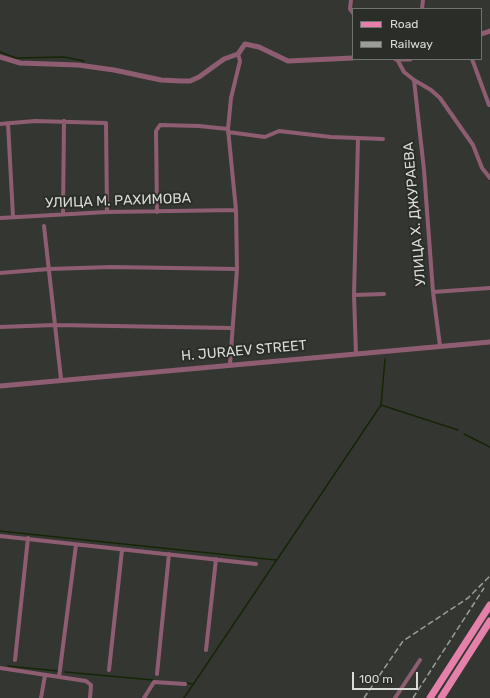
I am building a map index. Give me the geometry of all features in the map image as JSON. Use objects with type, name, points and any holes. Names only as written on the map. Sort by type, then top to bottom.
[{"type":"main road","points":[[430,698],[490,605]]},
{"type":"main road","points":[[441,698],[490,621]]},
{"type":"street","points":[[351,0],[350,9],[352,12]]},
{"type":"street","points":[[0,57],[20,63],[78,65],[114,70],[161,80],[182,81],[196,79],[224,59],[238,54],[246,44],[259,47],[288,60],[352,58]]},
{"type":"street","points":[[230,364],[231,328],[237,268],[236,210],[228,131],[231,98],[240,61],[238,54]]},
{"type":"street","points":[[397,60],[404,72],[431,90],[440,98],[473,145],[482,168],[490,178]]},
{"type":"street","points":[[472,60],[489,105]]},
{"type":"street","name":"УЛИЦА Х. ДЖУРАЕВА","points":[[414,80],[424,170],[433,292],[440,346]]},
{"type":"street","points":[[63,214],[64,120]]},
{"type":"street","points":[[0,124],[64,120],[106,122],[107,212]]},
{"type":"street","points":[[8,123],[13,217]]},
{"type":"street","points":[[157,212],[156,131],[160,125],[199,126],[266,137],[279,131],[383,139]]},
{"type":"street","points":[[356,354],[354,295],[358,138]]},
{"type":"street","name":"УЛИЦА М. РАХИМОВА","points":[[0,218],[107,212],[236,210]]},
{"type":"street","points":[[44,226],[61,379]]},
{"type":"street","points":[[0,273],[49,269],[110,267],[237,268]]},
{"type":"street","points":[[433,292],[490,288]]},
{"type":"street","points":[[354,295],[384,294]]},
{"type":"street","points":[[0,327],[55,325],[231,328]]},
{"type":"street","name":"H. JURAEV STREET","points":[[0,386],[61,379],[490,342]]},
{"type":"street","points":[[0,536],[256,564]]},
{"type":"street","points":[[15,660],[28,538]]},
{"type":"street","points":[[59,677],[76,545]]},
{"type":"street","points":[[109,670],[122,550]]},
{"type":"street","points":[[157,674],[169,554]]},
{"type":"street","points":[[206,650],[216,559]]},
{"type":"street","points":[[395,698],[420,660]]},
{"type":"street","points":[[0,668],[89,683],[91,688],[90,698]]},
{"type":"street","points":[[41,698],[45,675]]},
{"type":"street","points":[[144,698],[154,682],[184,684]]},
{"type":"waterway","points":[[0,52],[16,58],[64,57],[84,61]]},
{"type":"waterway","points":[[184,698],[381,405],[385,359]]},
{"type":"waterway","points":[[381,405],[458,430]]},
{"type":"waterway","points":[[464,434],[490,447]]},
{"type":"waterway","points":[[0,531],[276,560]]},
{"type":"waterway","points":[[8,666],[58,671]]},
{"type":"waterway","points":[[65,672],[153,680]]},
{"type":"waterway","points":[[185,683],[193,684]]},
{"type":"railway","points":[[364,698],[403,641],[468,598],[490,576]]},
{"type":"railway","points":[[413,698],[484,588]]}]
